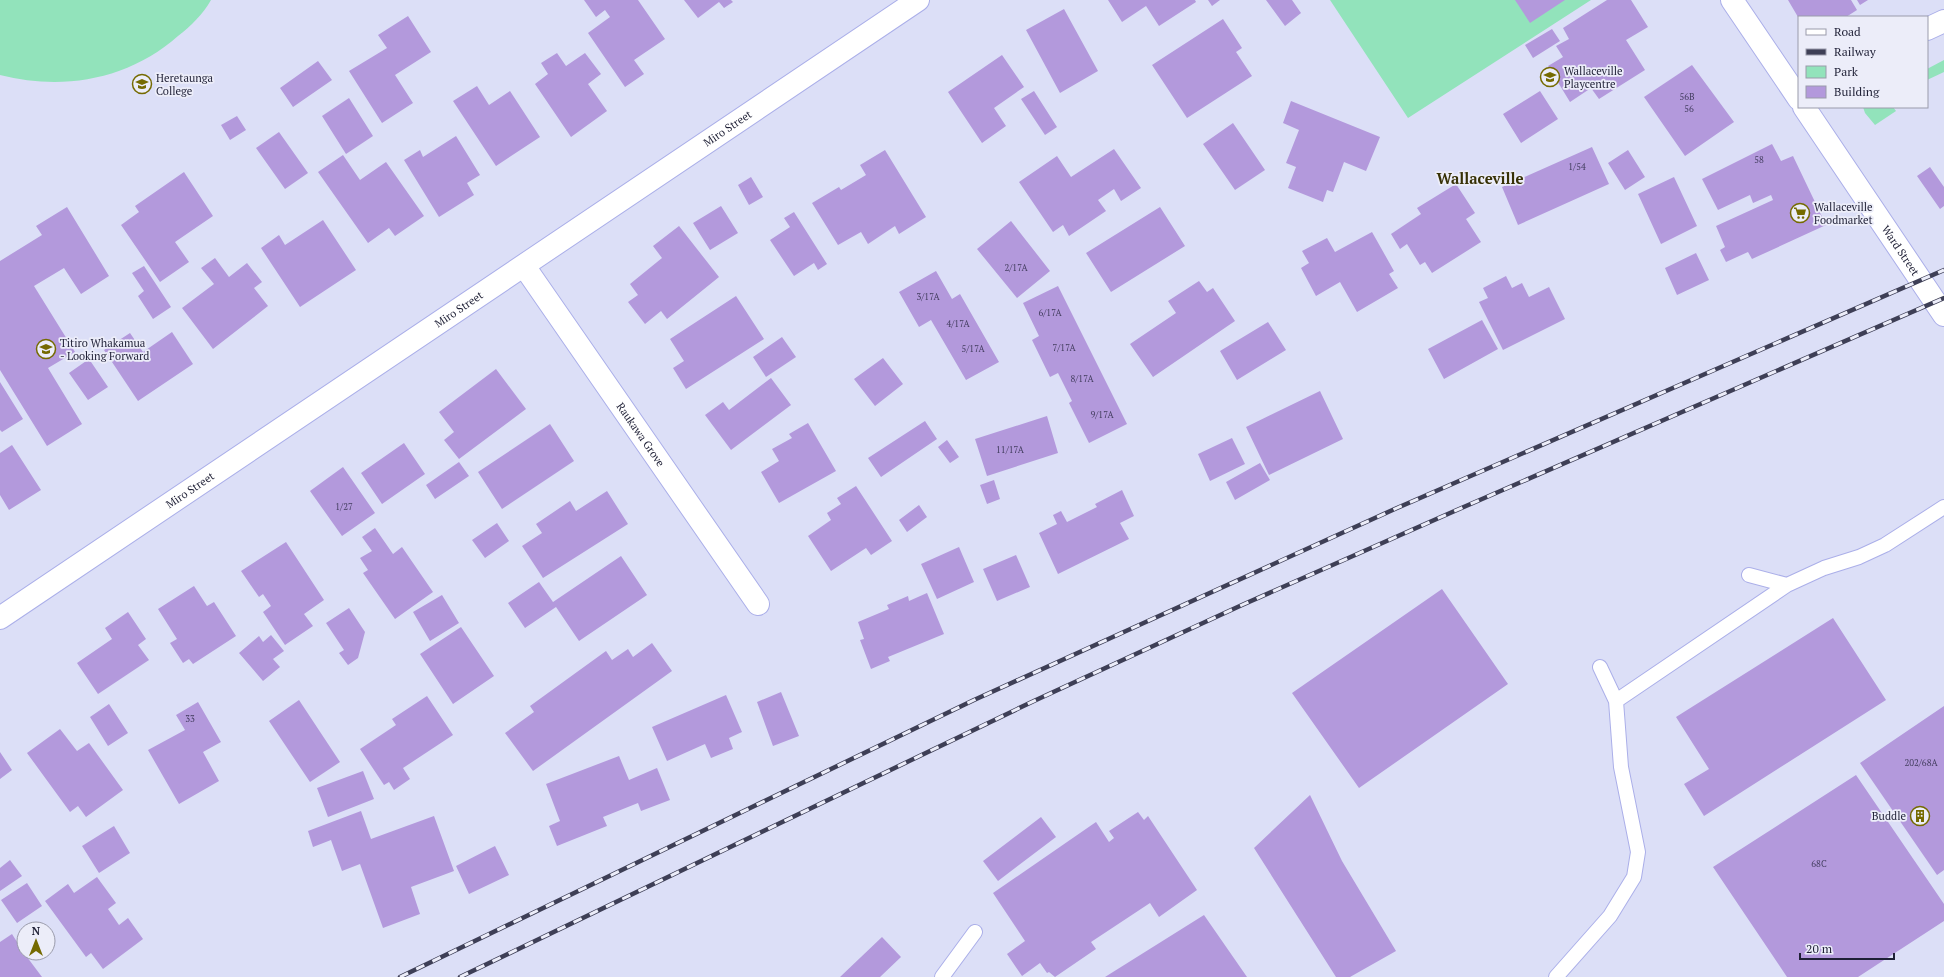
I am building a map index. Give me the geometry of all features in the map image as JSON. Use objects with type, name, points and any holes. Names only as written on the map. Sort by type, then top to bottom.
[{"type":"street","name":"Miro Street","points":[[0,618],[918,0]]},
{"type":"street","name":"Ward Street","points":[[1732,0],[1798,97]]},
{"type":"street","points":[[1928,29],[1944,21]]},
{"type":"street","name":"Ward Street","points":[[1806,108],[1944,314]]},
{"type":"street","name":"Raukawa Grove","points":[[524,266],[758,604]]},
{"type":"lane","points":[[1616,701],[1787,585],[1824,568],[1859,557],[1885,545],[1944,507]]},
{"type":"lane","points":[[1749,575],[1787,585]]},
{"type":"lane","points":[[1556,977],[1610,916],[1634,877],[1638,852],[1621,767],[1616,701],[1600,667]]},
{"type":"lane","points":[[942,977],[975,932]]},
{"type":"green space","points":[[0,0],[211,0],[188,28],[159,51],[138,63],[116,72],[94,78],[47,82],[24,80],[0,75]]},
{"type":"green space","points":[[1330,0],[1591,0],[1408,118]]},
{"type":"green space","points":[[1944,60],[1944,72],[1928,80],[1928,68]]},
{"type":"green space","points":[[1863,108],[1894,108],[1896,111],[1875,125],[1865,113]]},
{"type":"building","points":[[584,0],[638,0],[665,39],[634,60],[644,74],[625,87],[588,33],[610,17],[605,10],[596,17]]},
{"type":"building","points":[[684,0],[731,0],[733,2],[724,8],[719,2],[698,18]]},
{"type":"building","points":[[1108,0],[1195,0],[1196,2],[1159,26],[1146,6],[1122,22]]},
{"type":"building","points":[[1208,0],[1220,0],[1212,6]]},
{"type":"building","points":[[1266,0],[1292,0],[1301,13],[1285,26]]},
{"type":"building","points":[[1515,0],[1565,0],[1530,23]]},
{"type":"building","points":[[1607,0],[1631,0],[1648,27],[1626,40],[1645,70],[1599,99],[1591,88],[1570,102],[1548,66],[1563,57],[1556,46],[1569,39],[1563,28]]},
{"type":"building","points":[[1788,0],[1851,0],[1857,10],[1848,16],[1798,17]]},
{"type":"building","points":[[1857,0],[1868,0],[1860,5]]},
{"type":"building","points":[[1064,9],[1098,71],[1060,93],[1026,30]]},
{"type":"building","points":[[408,16],[431,52],[395,75],[413,103],[382,123],[349,71],[387,48],[378,35]]},
{"type":"building","points":[[1223,19],[1242,48],[1236,52],[1252,76],[1187,118],[1152,65]]},
{"type":"building","points":[[1552,29],[1560,41],[1533,58],[1525,45]]},
{"type":"building","points":[[557,53],[566,66],[585,53],[601,74],[588,84],[607,111],[571,137],[535,84],[548,74],[541,63]]},
{"type":"building","points":[[1002,55],[1024,87],[994,108],[1006,126],[982,143],[948,92]]},
{"type":"building","points":[[318,61],[332,80],[293,107],[280,88]]},
{"type":"building","points":[[1692,65],[1734,122],[1685,156],[1644,97]]},
{"type":"building","points":[[477,86],[489,105],[510,91],[540,137],[496,166],[453,101]]},
{"type":"building","points":[[1034,91],[1057,127],[1045,135],[1021,99]]},
{"type":"building","points":[[1540,91],[1558,119],[1521,143],[1503,114]]},
{"type":"building","points":[[349,98],[373,136],[346,154],[322,116]]},
{"type":"building","points":[[1291,101],[1380,137],[1366,171],[1344,162],[1333,192],[1327,190],[1323,202],[1288,188],[1296,167],[1286,163],[1299,130],[1283,123]]},
{"type":"building","points":[[237,116],[246,130],[230,140],[221,125]]},
{"type":"building","points":[[1233,123],[1265,170],[1235,190],[1203,144]]},
{"type":"building","points":[[279,132],[308,173],[285,189],[256,148]]},
{"type":"building","points":[[456,136],[480,175],[467,183],[474,195],[439,217],[404,160],[420,150],[423,157]]},
{"type":"building","points":[[1772,144],[1781,161],[1793,156],[1826,225],[1752,259],[1748,252],[1726,262],[1720,250],[1725,247],[1716,226],[1773,200],[1771,195],[1753,203],[1750,195],[1718,210],[1702,179]]},
{"type":"building","points":[[1592,147],[1609,184],[1518,225],[1502,187]]},
{"type":"building","points":[[1114,149],[1141,188],[1121,201],[1114,189],[1098,200],[1106,211],[1069,236],[1063,225],[1053,232],[1019,182],[1057,156],[1071,177]]},
{"type":"building","points":[[885,150],[926,217],[899,234],[895,226],[868,244],[861,232],[838,245],[812,203],[839,187],[841,190],[866,175],[860,165]]},
{"type":"building","points":[[1628,150],[1645,177],[1625,190],[1608,163]]},
{"type":"building","points":[[343,155],[360,180],[386,162],[424,216],[395,236],[389,228],[368,243],[318,172]]},
{"type":"building","points":[[1930,167],[1944,187],[1944,206],[1940,209],[1917,176]]},
{"type":"building","points":[[184,172],[213,216],[175,242],[189,262],[160,282],[121,225],[139,212],[135,206]]},
{"type":"building","points":[[751,177],[763,197],[749,205],[738,185]]},
{"type":"building","points":[[1674,177],[1697,226],[1661,244],[1638,194]]},
{"type":"building","points":[[1456,184],[1475,213],[1466,219],[1481,242],[1432,273],[1425,262],[1420,265],[1407,244],[1400,249],[1391,234],[1421,214],[1417,208]]},
{"type":"building","points":[[721,206],[738,233],[710,250],[693,223]]},
{"type":"building","points":[[67,207],[109,276],[81,294],[64,268],[34,286],[75,352],[48,368],[82,424],[47,446],[0,370],[0,261],[42,235],[36,226]]},
{"type":"building","points":[[1160,207],[1185,246],[1111,292],[1086,253]]},
{"type":"building","points":[[794,212],[827,264],[818,270],[814,263],[794,276],[770,240],[790,227],[784,218]]},
{"type":"building","points":[[323,220],[356,270],[300,307],[261,248],[279,235],[285,245]]},
{"type":"building","points":[[1011,221],[1050,271],[1017,298],[977,249]]},
{"type":"building","points":[[679,226],[719,277],[667,319],[661,311],[645,324],[628,302],[638,295],[630,284],[662,258],[653,246]]},
{"type":"building","points":[[1372,232],[1394,271],[1389,274],[1398,288],[1357,312],[1340,282],[1316,296],[1301,268],[1309,263],[1302,251],[1327,238],[1335,252]]},
{"type":"building","points":[[1696,253],[1709,280],[1677,295],[1665,268]]},
{"type":"building","points":[[215,258],[229,277],[247,263],[262,282],[254,288],[268,306],[213,349],[182,308],[214,284],[201,268]]},
{"type":"building","points":[[144,266],[171,307],[153,319],[138,296],[144,291],[132,273]]},
{"type":"building","points":[[936,271],[952,299],[960,294],[999,362],[966,380],[931,320],[919,327],[899,292]]},
{"type":"building","points":[[1506,276],[1512,288],[1522,283],[1529,297],[1549,287],[1565,319],[1503,350],[1479,302],[1488,298],[1483,288]]},
{"type":"building","points":[[1199,281],[1207,292],[1213,288],[1235,321],[1153,377],[1130,344],[1176,313],[1168,301]]},
{"type":"building","points":[[1058,286],[1127,424],[1089,443],[1069,403],[1072,401],[1058,373],[1050,377],[1032,340],[1039,336],[1023,303]]},
{"type":"building","points":[[736,296],[764,339],[686,389],[673,368],[684,361],[670,339]]},
{"type":"building","points":[[1482,320],[1498,349],[1444,379],[1428,349]]},
{"type":"building","points":[[1268,322],[1286,350],[1237,380],[1220,351]]},
{"type":"building","points":[[172,332],[193,364],[138,401],[104,350],[130,333],[143,352]]},
{"type":"building","points":[[782,337],[796,357],[766,377],[753,357]]},
{"type":"building","points":[[883,358],[903,384],[875,406],[854,379]]},
{"type":"building","points":[[89,359],[108,387],[88,400],[69,373]]},
{"type":"building","points":[[496,369],[526,409],[459,459],[444,440],[454,432],[439,412]]},
{"type":"building","points":[[771,378],[791,405],[731,450],[705,415],[723,402],[729,410]]},
{"type":"building","points":[[0,382],[23,419],[2,432],[0,430]]},
{"type":"building","points":[[1320,391],[1343,439],[1269,475],[1246,427]]},
{"type":"building","points":[[1047,416],[1058,453],[987,476],[975,439]]},
{"type":"building","points":[[925,421],[937,439],[881,477],[868,458]]},
{"type":"building","points":[[808,423],[836,471],[779,503],[761,472],[779,461],[772,449],[792,438],[789,434]]},
{"type":"building","points":[[550,424],[574,461],[502,509],[478,472]]},
{"type":"building","points":[[1232,438],[1245,464],[1210,481],[1198,454]]},
{"type":"building","points":[[947,440],[959,457],[950,463],[938,447]]},
{"type":"building","points":[[404,443],[425,474],[382,504],[361,473]]},
{"type":"building","points":[[12,445],[41,490],[9,510],[0,495],[0,453]]},
{"type":"building","points":[[459,462],[469,476],[435,499],[426,485]]},
{"type":"building","points":[[1260,463],[1270,480],[1235,500],[1226,482]]},
{"type":"building","points":[[343,467],[375,513],[342,536],[310,491]]},
{"type":"building","points":[[994,480],[1000,499],[987,504],[980,485]]},
{"type":"building","points":[[856,486],[892,541],[871,555],[866,548],[831,571],[808,536],[831,520],[827,513],[841,504],[837,498]]},
{"type":"building","points":[[1122,490],[1134,516],[1120,523],[1129,539],[1058,574],[1039,533],[1057,524],[1053,515],[1061,511],[1067,522],[1097,507],[1095,504]]},
{"type":"building","points":[[607,491],[628,524],[543,578],[522,546],[542,533],[536,524],[570,501],[576,511]]},
{"type":"building","points":[[919,505],[927,517],[907,532],[899,520]]},
{"type":"building","points":[[497,523],[509,541],[485,558],[472,540]]},
{"type":"building","points":[[375,528],[393,554],[402,547],[433,592],[395,619],[363,573],[368,570],[360,558],[372,551],[362,537]]},
{"type":"building","points":[[286,542],[324,600],[304,614],[313,626],[285,645],[263,612],[271,606],[263,594],[259,597],[241,571]]},
{"type":"building","points":[[959,547],[974,582],[937,599],[921,564]]},
{"type":"building","points":[[1016,555],[1030,587],[997,601],[983,569]]},
{"type":"building","points":[[621,556],[647,595],[579,641],[556,607],[525,628],[508,603],[539,582],[553,602]]},
{"type":"building","points":[[194,586],[207,606],[214,602],[236,636],[193,664],[189,659],[183,663],[170,643],[177,639],[158,609]]},
{"type":"building","points":[[1442,589],[1508,684],[1359,788],[1292,693]]},
{"type":"building","points":[[927,593],[944,634],[888,657],[890,661],[871,669],[860,640],[864,639],[858,622],[889,609],[887,605],[908,596],[909,601]]},
{"type":"building","points":[[442,595],[459,623],[430,641],[413,612]]},
{"type":"building","points":[[349,608],[365,632],[358,658],[348,665],[339,653],[344,650],[326,623]]},
{"type":"building","points":[[128,612],[146,639],[138,645],[149,660],[98,694],[77,663],[112,639],[105,628]]},
{"type":"building","points":[[1833,618],[1886,700],[1704,816],[1684,784],[1709,769],[1676,717]]},
{"type":"building","points":[[461,627],[494,676],[453,704],[420,654]]},
{"type":"building","points":[[271,635],[284,651],[273,659],[280,667],[263,681],[239,653],[259,636],[263,642]]},
{"type":"building","points":[[652,643],[672,671],[533,771],[505,733],[534,712],[530,706],[606,651],[612,660],[628,649],[633,657]]},
{"type":"building","points":[[781,692],[799,736],[773,746],[757,702]]},
{"type":"building","points":[[726,695],[742,732],[729,738],[733,749],[711,758],[705,744],[667,761],[652,727]]},
{"type":"building","points":[[427,696],[453,735],[403,768],[410,779],[394,790],[389,782],[384,785],[360,749],[396,725],[392,719]]},
{"type":"building","points":[[299,700],[340,762],[310,782],[269,721]]},
{"type":"building","points":[[198,702],[221,742],[203,752],[219,781],[179,804],[148,750],[185,730],[176,715]]},
{"type":"building","points":[[109,704],[128,733],[108,746],[90,717]]},
{"type":"building","name":"Buddle","points":[[1944,706],[1944,870],[1937,875],[1860,763]]},
{"type":"building","points":[[60,729],[77,751],[89,743],[123,790],[86,817],[78,806],[70,812],[27,753]]},
{"type":"building","points":[[0,752],[12,770],[0,779]]},
{"type":"building","points":[[619,756],[629,780],[657,768],[670,800],[641,811],[638,803],[603,817],[607,826],[557,846],[549,826],[560,821],[546,784]]},
{"type":"building","points":[[363,771],[374,799],[328,817],[317,788]]},
{"type":"building","points":[[1856,775],[1944,904],[1944,921],[1858,977],[1787,977],[1713,867]]},
{"type":"building","points":[[1310,795],[1342,861],[1396,951],[1350,977],[1336,977],[1254,848]]},
{"type":"building","points":[[361,811],[371,839],[434,816],[454,871],[411,887],[420,914],[383,928],[360,864],[342,871],[331,840],[313,847],[308,831]]},
{"type":"building","points":[[1138,812],[1144,820],[1148,816],[1197,890],[1159,917],[1150,903],[1091,942],[1096,949],[1055,977],[1049,972],[1047,973],[1040,963],[1022,976],[1007,954],[1025,941],[993,893],[1096,822],[1109,842],[1114,838],[1109,831]]},
{"type":"building","points":[[1041,817],[1056,837],[998,881],[983,861]]},
{"type":"building","points":[[114,826],[130,853],[99,873],[82,846]]},
{"type":"building","points":[[495,846],[509,875],[469,894],[456,866]]},
{"type":"building","points":[[10,860],[22,876],[0,891],[0,868]]},
{"type":"building","points":[[97,877],[116,903],[108,909],[119,925],[128,918],[143,939],[103,969],[91,953],[86,957],[45,901],[68,884],[74,893]]},
{"type":"building","points":[[27,883],[42,906],[20,921],[16,922],[1,900]]},
{"type":"building","points":[[1204,915],[1247,977],[1105,977]]},
{"type":"building","points":[[12,934],[16,940],[16,961],[30,961],[42,977],[0,977],[0,942]]},
{"type":"building","points":[[882,937],[901,957],[880,977],[840,977]]},
{"type":"railway","points":[[400,977],[974,700],[1397,508],[1944,270]]},
{"type":"railway","points":[[460,977],[1036,700],[1242,605],[1944,298]]},
{"type":"place","name":"Wallaceville Playcentre","points":[[1550,77]]},
{"type":"place","name":"Heretaunga College","points":[[142,84]]},
{"type":"place","name":"Wallaceville Foodmarket","points":[[1800,213]]},
{"type":"place","name":"Titiro Whakamua - Looking Forward","points":[[46,349]]},
{"type":"place","name":"Buddle","points":[[1920,816]]},
{"type":"district","name":"Wallaceville","points":[[1480,179]]}]
